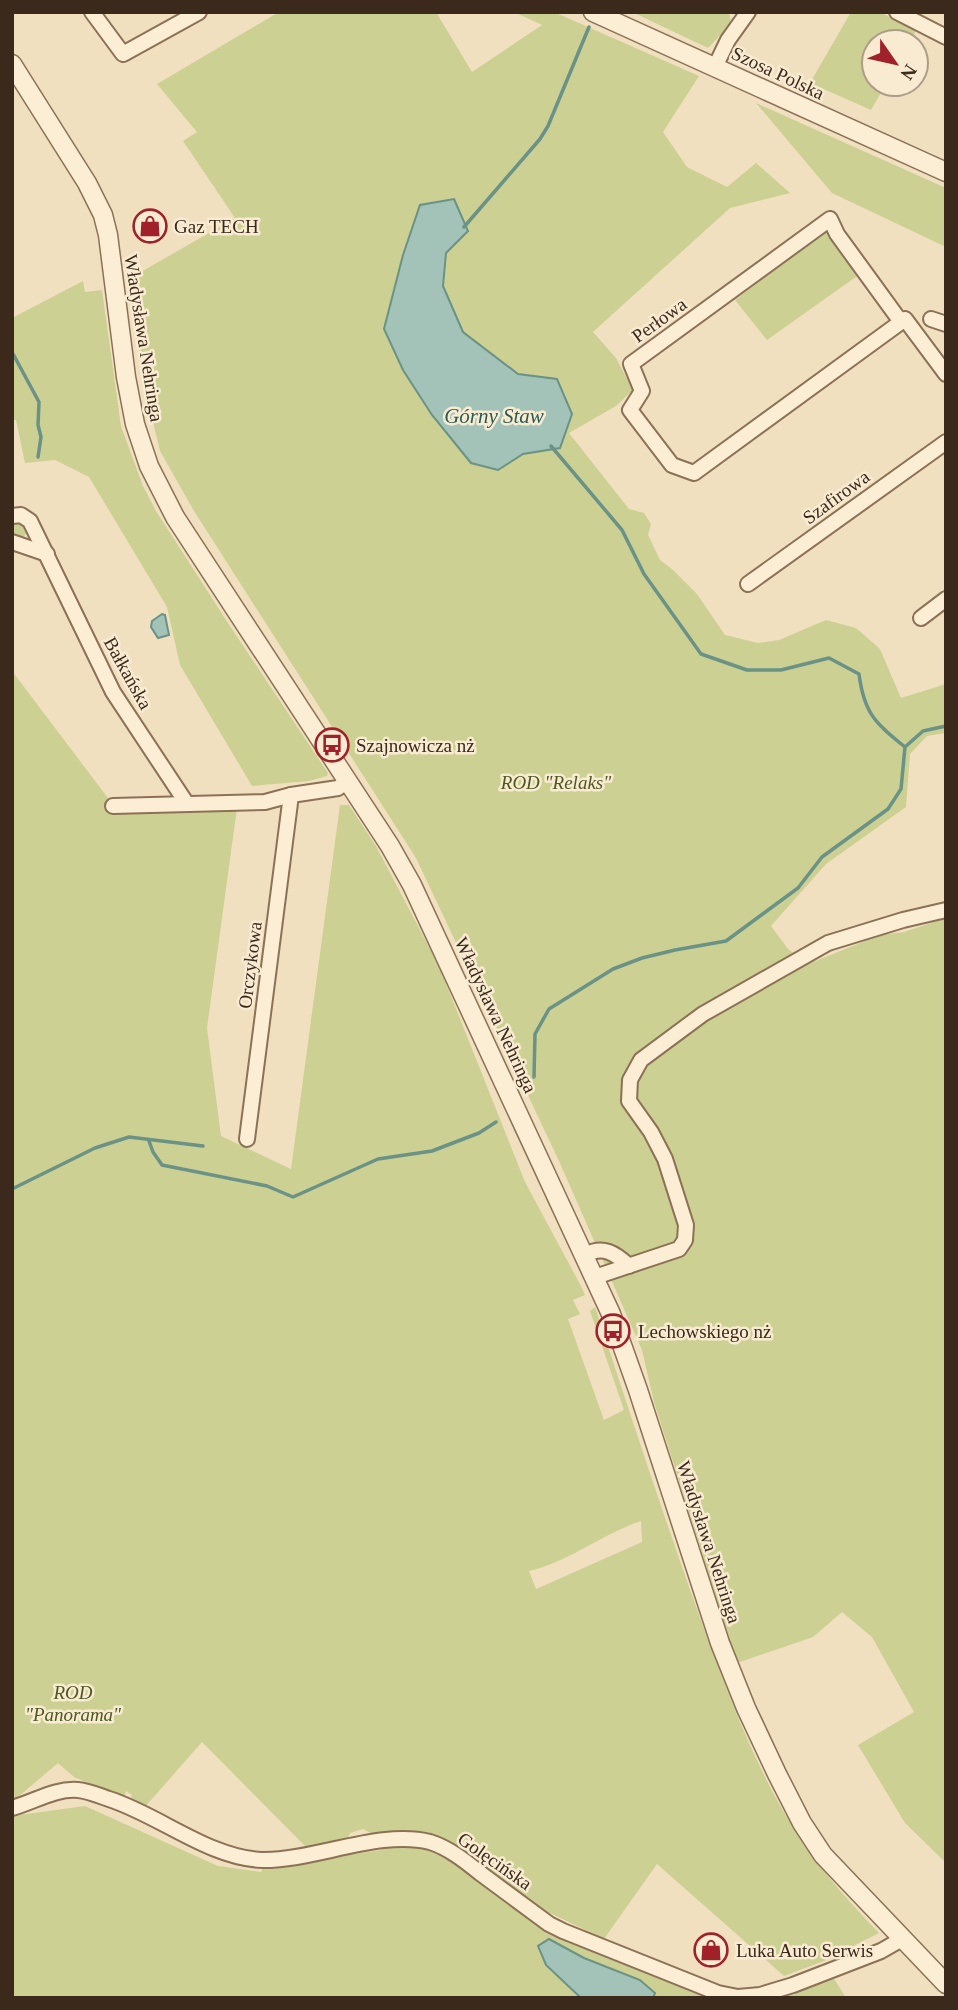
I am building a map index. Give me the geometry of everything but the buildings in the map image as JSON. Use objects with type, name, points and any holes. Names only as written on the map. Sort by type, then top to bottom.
[{"type":"street","points":[[92,12],[123,54],[199,12]]},
{"type":"street","name":"Szosa Polska","points":[[593,12],[946,172]]},
{"type":"street","points":[[715,67],[728,40],[748,12]]},
{"type":"street","points":[[897,12],[946,37]]},
{"type":"street","name":"Władysława Nehringa","points":[[12,64],[87,183],[103,215],[129,399],[140,443],[160,490],[205,565],[406,873],[595,1277],[629,1363],[714,1626],[746,1708],[797,1814],[836,1870],[946,1984]]},
{"type":"street","name":"Perłowa","points":[[901,322],[836,234],[830,219],[631,363],[642,391],[630,410],[672,465],[694,473],[901,322],[905,319],[946,374]]},
{"type":"street","points":[[931,319],[946,324]]},
{"type":"street","name":"Szafirowa","points":[[748,584],[946,442]]},
{"type":"street","name":"Bałkańska","points":[[12,516],[21,515],[30,521],[113,692],[187,804]]},
{"type":"street","points":[[12,542],[47,554]]},
{"type":"street","points":[[921,618],[946,599]]},
{"type":"street","points":[[113,806],[265,802],[338,788],[347,781]]},
{"type":"street","name":"Orczykowa","points":[[247,1139],[291,795]]},
{"type":"street","points":[[595,1277],[679,1249],[685,1240],[686,1225],[665,1159],[651,1132],[629,1101],[628,1089],[635,1067],[650,1051],[704,1014],[828,943],[946,910]]},
{"type":"street","points":[[585,1255],[604,1249],[617,1255],[629,1266]]},
{"type":"street","name":"Golęcińska","points":[[12,1808],[47,1795],[78,1790],[116,1801],[224,1853],[260,1860],[291,1858],[351,1845],[396,1840],[410,1839],[431,1843],[454,1853],[549,1924],[718,1993],[738,1997],[760,1995],[793,1985],[881,1951],[902,1939]]},
{"type":"green space","name":"ROD \"Relaks\"","points":[[279,12],[436,12],[472,72],[542,25],[514,12],[554,12],[699,76],[663,132],[687,167],[727,187],[756,163],[790,193],[730,208],[593,332],[616,358],[633,390],[616,406],[569,433],[629,509],[644,513],[651,524],[648,535],[660,560],[697,594],[725,635],[758,643],[779,640],[826,620],[856,628],[880,649],[901,698],[946,684],[946,733],[927,736],[910,754],[906,807],[826,864],[771,926],[788,949],[808,964],[880,935],[904,932],[946,918],[946,1863],[905,1823],[858,1745],[914,1712],[872,1637],[842,1612],[813,1637],[737,1663],[654,1402],[642,1350],[559,1161],[416,858],[194,511],[160,451],[145,389],[127,280],[235,218],[183,141],[197,132],[157,84]]},
{"type":"green space","points":[[632,12],[729,12],[731,24],[708,48]]},
{"type":"green space","points":[[851,12],[880,12],[910,28],[860,28],[860,98],[878,98],[871,110],[810,83]]},
{"type":"green space","points":[[756,103],[946,188],[946,247],[832,193]]},
{"type":"green space","points":[[827,231],[860,274],[767,340],[735,300]]},
{"type":"green space","points":[[83,281],[85,292],[102,290],[121,426],[143,486],[156,511],[228,623],[328,773],[327,776],[309,781],[252,786],[180,665],[167,607],[89,477],[55,460],[25,463],[16,420],[12,420],[12,318]]},
{"type":"green space","points":[[16,522],[22,522],[27,530],[25,536],[16,538],[11,533],[11,527]]},
{"type":"green space","name":"ROD \"Panorama\"","points":[[12,671],[111,802],[237,808],[207,1028],[221,1136],[291,1169],[340,805],[349,805],[376,846],[439,966],[525,1182],[585,1295],[573,1300],[580,1314],[568,1319],[604,1420],[624,1410],[590,1311],[595,1307],[702,1623],[734,1708],[759,1764],[812,1856],[879,1933],[824,1961],[784,1976],[657,1864],[604,1939],[550,1913],[545,1927],[575,1943],[709,1998],[12,1998],[12,1816],[85,1806],[218,1866],[261,1872],[263,1868],[381,1850],[384,1835],[377,1836],[363,1829],[350,1833],[346,1842],[308,1849],[202,1742],[144,1808],[135,1803],[131,1799],[132,1795],[126,1791],[121,1797],[74,1777],[58,1763],[12,1802]],"holes":[[[641,1521],[642,1542],[536,1589],[529,1571],[558,1561]]]},
{"type":"green space","points":[[833,1977],[846,1998],[775,1998]]},
{"type":"water","name":"Górny Staw","points":[[454,199],[468,231],[446,253],[443,286],[463,332],[518,374],[557,379],[572,414],[560,448],[523,454],[498,470],[471,463],[432,415],[403,370],[384,329],[403,255],[420,205]]},
{"type":"water","points":[[162,614],[165,615],[169,635],[158,638],[151,627],[152,621]]},
{"type":"water","points":[[549,1939],[584,1958],[640,1980],[655,1993],[653,1998],[581,1998],[546,1965],[538,1946]]},
{"type":"waterway","points":[[464,227],[540,139],[548,126],[589,27]]},
{"type":"waterway","points":[[12,352],[39,402],[38,425],[41,437],[38,457]]},
{"type":"waterway","points":[[551,446],[622,530],[644,574],[701,654],[747,670],[781,670],[829,658],[859,674],[864,698],[873,716],[905,747]]},
{"type":"waterway","points":[[534,1077],[535,1034],[549,1009],[613,969],[642,958],[726,941],[798,888],[822,857],[888,809],[901,789],[905,747],[923,731],[946,726]]},
{"type":"waterway","points":[[149,1141],[162,1165],[267,1186],[293,1197],[378,1159],[432,1151],[479,1133],[496,1122]]},
{"type":"waterway","points":[[12,1189],[95,1148],[129,1137],[203,1146]]},
{"type":"place","name":"Gaz TECH","points":[[150,226]]},
{"type":"place","name":"Szajnowicza nż","points":[[332,745]]},
{"type":"place","name":"Lechowskiego nż","points":[[613,1331]]},
{"type":"place","name":"Luka Auto Serwis","points":[[711,1950]]}]
